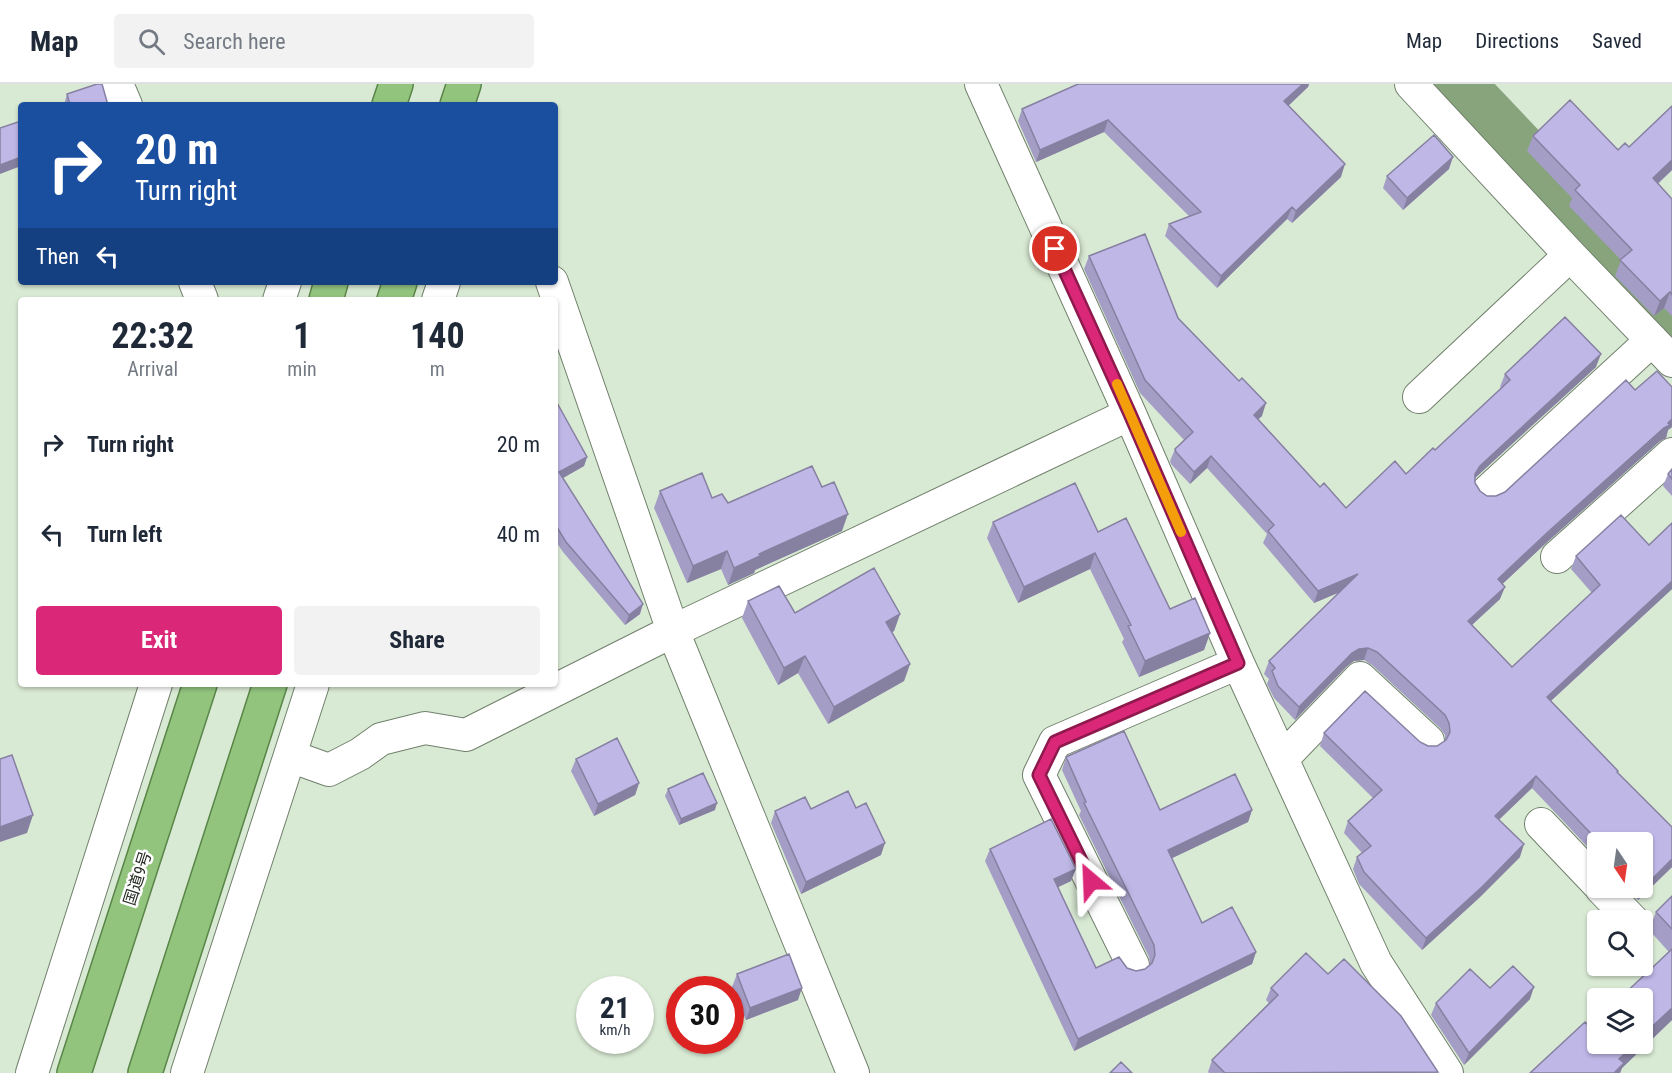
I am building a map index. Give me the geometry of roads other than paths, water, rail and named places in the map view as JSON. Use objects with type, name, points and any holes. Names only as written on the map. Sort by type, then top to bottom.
[{"type":"highway","points":[[390,102],[396,84]]},
{"type":"highway","points":[[458,102],[464,84]]},
{"type":"highway","name":"国道9号","points":[[74,1073],[200,687]]},
{"type":"highway","points":[[147,1067],[269,687]]},
{"type":"street","points":[[117,84],[125,102]]},
{"type":"street","points":[[981,84],[1130,414],[1238,663],[1376,963],[1447,1073]]},
{"type":"street","points":[[1411,84],[1662,350],[1488,491]]},
{"type":"street","points":[[1419,397],[1570,255]]},
{"type":"street","points":[[558,299],[673,631],[853,1073]]},
{"type":"street","points":[[290,756],[329,770],[360,754],[381,739],[425,728],[466,735],[673,631],[1130,414]]},
{"type":"street","points":[[1557,557],[1672,454]]},
{"type":"street","points":[[1133,965],[1039,775],[1055,742],[1238,663]]},
{"type":"street","points":[[1282,759],[1360,678],[1428,741]]},
{"type":"street","points":[[37,1068],[155,687]]},
{"type":"street","points":[[188,1073],[312,687]]},
{"type":"street","points":[[1541,824],[1587,872]]},
{"type":"street","points":[[1611,898],[1622,910]]},
{"type":"street","points":[[147,1067],[205,1018]]},
{"type":"waterway","points":[[1448,84],[1672,320]]}]
